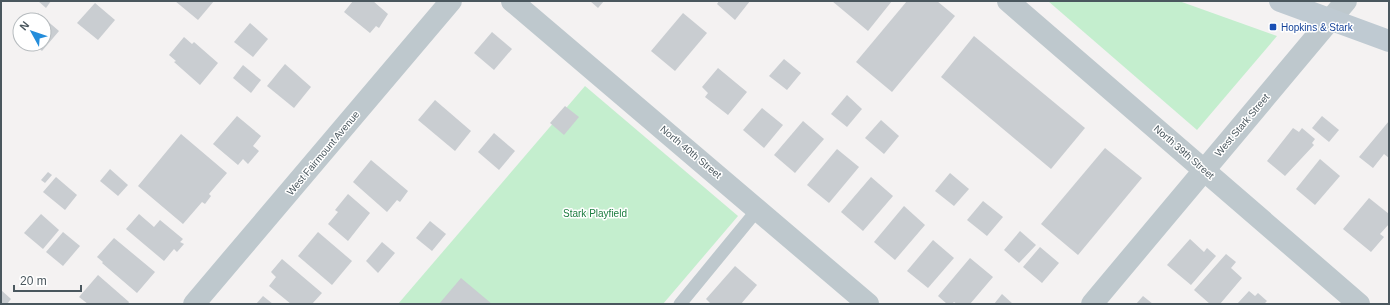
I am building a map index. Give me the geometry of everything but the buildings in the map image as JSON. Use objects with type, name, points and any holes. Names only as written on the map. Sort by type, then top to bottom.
[{"type":"main road","points":[[1280,1],[1389,41]]},
{"type":"street","name":"West Fairmount Avenue","points":[[194,304],[452,1]]},
{"type":"street","name":"North 40th Street","points":[[512,1],[868,304]]},
{"type":"street","name":"North 39th Street","points":[[1008,1],[1359,304]]},
{"type":"street","name":"West Stark Street","points":[[1100,301],[1204,170],[1346,1]]},
{"type":"lane","points":[[680,304],[758,209]]},
{"type":"green space","points":[[1048,1],[1179,1],[1277,36],[1197,130]]},
{"type":"green space","name":"Stark Playfield","points":[[585,86],[738,216],[663,304],[398,304]]},
{"type":"place","name":"Hopkins & Stark","points":[[1273,27]]}]
